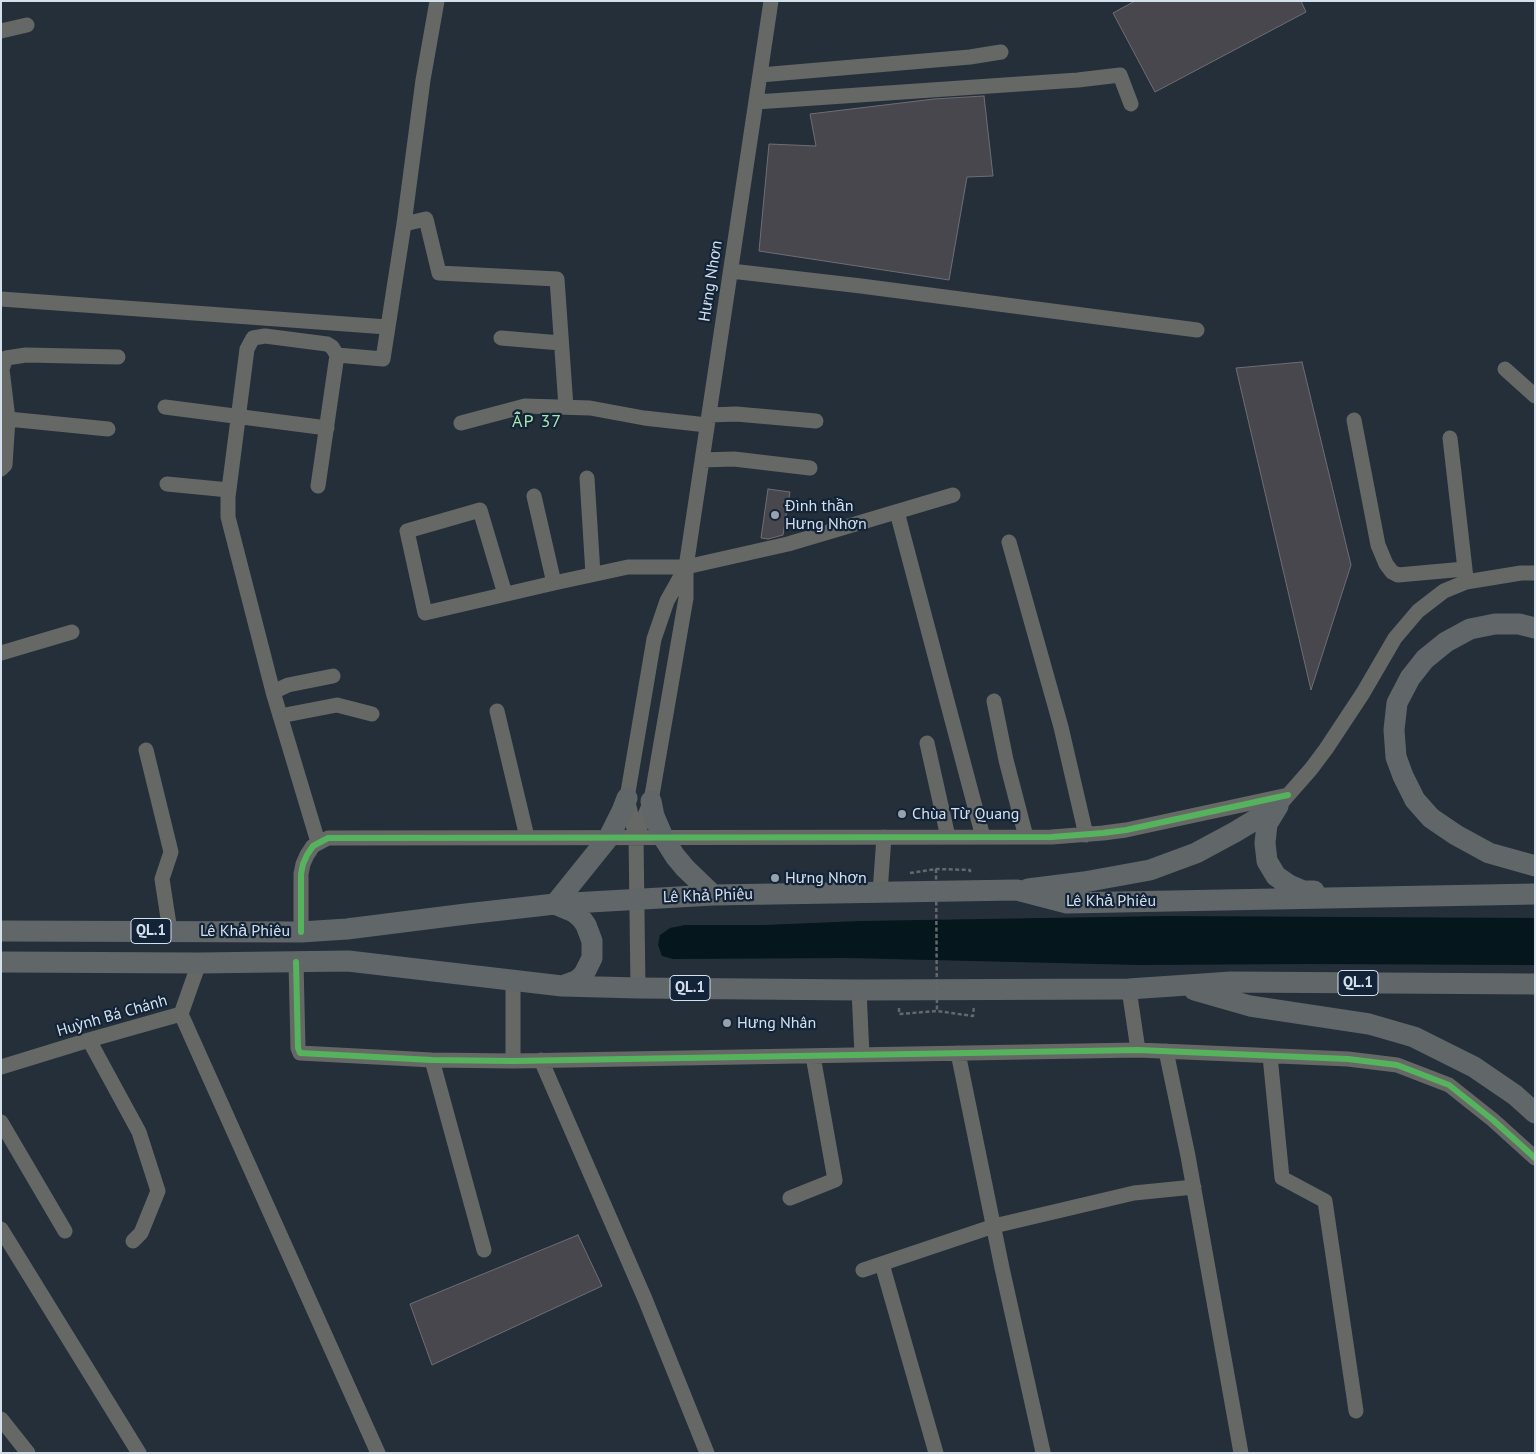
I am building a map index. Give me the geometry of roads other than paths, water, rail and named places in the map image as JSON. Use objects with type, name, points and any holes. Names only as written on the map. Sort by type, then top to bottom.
[{"type":"highway","points":[[1535,628],[1519,624],[1494,624],[1470,629],[1446,642],[1425,659],[1410,678],[1398,703],[1394,730],[1396,757],[1403,776],[1415,800],[1431,818],[1456,835],[1489,853],[1535,866]]},
{"type":"highway","points":[[562,986],[578,980],[584,974],[592,958],[592,941],[588,928],[581,918],[574,912],[555,904],[609,837],[627,798]]},
{"type":"highway","points":[[1018,890],[1084,882],[1150,870],[1196,853],[1235,832],[1283,800]]},
{"type":"highway","points":[[1283,800],[1267,824],[1265,843],[1267,861],[1276,876],[1289,885],[1303,890],[1362,898]]},
{"type":"highway","points":[[651,801],[654,816],[663,837],[675,856],[713,895]]},
{"type":"highway","name":"Lê Khả Phiêu","points":[[2,926],[170,931],[301,932],[347,929],[555,904],[713,895],[1018,890],[1067,903],[1535,894]]},
{"type":"highway","name":"Lê Khả Phiêu","points":[[1,962],[199,963],[348,960],[562,986],[638,988],[859,990],[1129,989],[1231,982],[1535,984]]},
{"type":"highway","points":[[1182,986],[1250,1006],[1368,1024],[1414,1037],[1474,1066],[1515,1095],[1535,1113]]},
{"type":"street","points":[[337,355],[383,359],[387,327],[407,223],[423,80],[437,1]]},
{"type":"street","name":"Hưng Nhơn","points":[[636,837],[651,801],[686,598],[686,567],[771,1]]},
{"type":"street","points":[[1,31],[27,25]]},
{"type":"street","points":[[760,75],[970,57],[1002,52]]},
{"type":"street","points":[[756,102],[1078,80],[1120,75],[1131,104]]},
{"type":"street","points":[[407,223],[426,219],[439,273],[556,280],[566,407]]},
{"type":"street","points":[[731,271],[1197,330]]},
{"type":"street","points":[[5,302],[387,327]]},
{"type":"street","points":[[318,486],[337,355],[332,347],[326,344],[265,336],[253,338],[247,349],[229,490],[228,517],[273,692],[318,842]]},
{"type":"street","points":[[501,338],[561,343]]},
{"type":"street","points":[[1,469],[5,464],[8,419],[2,370],[6,358],[26,355],[118,357]]},
{"type":"street","points":[[1506,369],[1535,396]]},
{"type":"street","points":[[461,423],[524,406],[590,408],[644,418],[708,420],[736,414],[816,421]]},
{"type":"street","points":[[165,407],[327,428]]},
{"type":"street","points":[[8,419],[108,429]]},
{"type":"street","points":[[1354,420],[1366,491],[1378,545],[1386,564],[1392,572],[1398,575],[1535,573]]},
{"type":"street","points":[[1450,438],[1465,575]]},
{"type":"street","points":[[702,460],[734,459],[810,468]]},
{"type":"street","points":[[587,478],[593,574]]},
{"type":"street","points":[[167,484],[229,490]]},
{"type":"street","points":[[504,594],[480,510],[407,531],[424,613],[628,567],[686,567],[788,544],[953,495]]},
{"type":"street","points":[[534,496],[554,583]]},
{"type":"street","points":[[897,512],[983,837]]},
{"type":"street","points":[[1009,542],[1061,726],[1086,835]]},
{"type":"street","name":"Hưng Nhơn","points":[[638,988],[636,837],[627,798],[654,640],[668,601],[686,567]]},
{"type":"street","points":[[301,932],[301,874],[303,864],[310,850],[318,842],[333,838],[1026,837],[1086,835],[1150,826],[1283,800],[1326,749],[1363,693],[1395,638],[1418,611],[1465,575]]},
{"type":"street","points":[[1,653],[72,632]]},
{"type":"street","points":[[273,692],[288,686],[334,676]]},
{"type":"street","points":[[994,701],[1006,760],[1026,837]]},
{"type":"street","points":[[280,716],[337,705],[372,714]]},
{"type":"street","points":[[497,711],[527,837]]},
{"type":"street","points":[[927,743],[948,837]]},
{"type":"street","points":[[146,750],[171,852],[162,879],[170,931]]},
{"type":"street","points":[[880,892],[884,837]]},
{"type":"street","points":[[296,962],[298,1048],[300,1053],[432,1060],[513,1061],[1138,1050],[1348,1060],[1396,1065],[1448,1085],[1493,1120],[1535,1158]]},
{"type":"street","name":"Huỳnh Bá Chánh","points":[[1,1068],[181,1014],[199,963]]},
{"type":"street","points":[[513,980],[513,1061]]},
{"type":"street","points":[[1129,989],[1138,1050]]},
{"type":"street","points":[[859,990],[862,1055]]},
{"type":"street","points":[[181,1014],[378,1453]]},
{"type":"street","points":[[90,1040],[140,1132],[158,1191],[141,1233],[133,1241]]},
{"type":"street","points":[[1166,1052],[1194,1187],[1241,1453]]},
{"type":"street","points":[[958,1053],[1043,1453]]},
{"type":"street","points":[[790,1198],[835,1180],[813,1056]]},
{"type":"street","points":[[1270,1056],[1282,1178],[1325,1201],[1356,1411]]},
{"type":"street","points":[[432,1060],[484,1250]]},
{"type":"street","points":[[541,1060],[641,1290],[707,1453]]},
{"type":"street","points":[[1,1122],[64,1231]]},
{"type":"street","points":[[863,1270],[994,1226],[1134,1193],[1194,1187]]},
{"type":"street","points":[[1,1230],[140,1453]]},
{"type":"street","points":[[882,1264],[936,1453]]},
{"type":"street","points":[[1,1420],[28,1453]]},
{"type":"place","name":"Đình thần Hưng Nhơn","points":[[775,515]]},
{"type":"place","name":"Chùa Từ Quang","points":[[902,814]]},
{"type":"place","name":"Hưng Nhơn","points":[[775,878]]},
{"type":"place","name":"Hưng Nhân","points":[[727,1023]]},
{"type":"district","name":"ẤP 37","points":[[537,422]]}]
